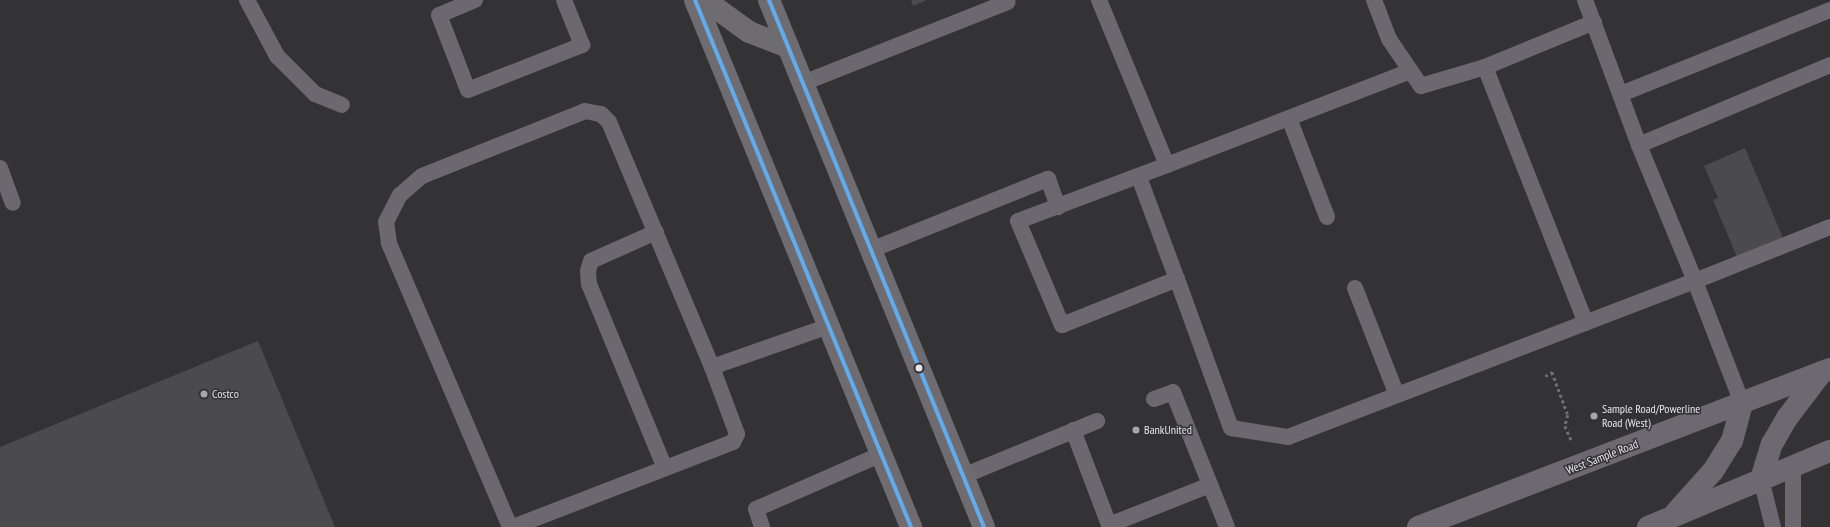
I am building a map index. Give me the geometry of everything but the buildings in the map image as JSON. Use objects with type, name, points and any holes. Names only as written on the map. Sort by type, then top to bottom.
[{"type":"main road","points":[[695,0],[911,527]]},
{"type":"main road","points":[[705,0],[749,32],[788,47]]},
{"type":"main road","points":[[769,0],[984,527]]},
{"type":"main road","points":[[1761,479],[1772,444],[1780,431],[1826,371]]},
{"type":"main road","name":"West Sample Road","points":[[1418,527],[1826,371]]},
{"type":"main road","points":[[1672,516],[1713,471],[1732,441],[1742,403]]},
{"type":"main road","points":[[1648,527],[1830,451]]},
{"type":"lane","points":[[247,0],[277,56],[315,94],[342,105]]},
{"type":"lane","points":[[475,0],[439,15],[468,90],[582,45],[564,0]]},
{"type":"lane","points":[[1099,0],[1168,165]]},
{"type":"lane","points":[[1374,0],[1389,39],[1421,86],[1485,67],[1594,22]]},
{"type":"lane","points":[[1585,0],[1639,144],[1695,281],[1742,403]]},
{"type":"lane","points":[[803,83],[1008,2]]},
{"type":"lane","points":[[1621,94],[1830,10]]},
{"type":"lane","points":[[1639,144],[1830,65]]},
{"type":"lane","points":[[1485,67],[1586,323]]},
{"type":"lane","points":[[1177,279],[1062,325],[1018,221],[1139,177],[1411,71]]},
{"type":"lane","points":[[510,527],[389,243],[386,222],[400,195],[422,176],[585,111],[601,114],[610,122],[712,367],[737,434],[733,442],[513,527]]},
{"type":"lane","points":[[1289,118],[1328,217]]},
{"type":"lane","points":[[0,168],[13,203]]},
{"type":"lane","points":[[1139,177],[1231,428],[1288,437],[1695,281],[1830,227]]},
{"type":"lane","points":[[871,250],[1048,179],[1058,207]]},
{"type":"lane","points":[[656,232],[590,261],[588,271],[589,284],[665,468]]},
{"type":"lane","points":[[1355,288],[1397,396]]},
{"type":"lane","points":[[712,367],[829,326]]},
{"type":"lane","points":[[1154,399],[1173,392],[1226,527]]},
{"type":"lane","points":[[963,476],[1097,421]]},
{"type":"lane","points":[[1073,430],[1109,525],[1210,485]]},
{"type":"lane","points":[[762,527],[756,509],[882,454]]},
{"type":"lane","points":[[1792,527],[1793,466]]},
{"type":"lane","points":[[1761,479],[1773,527]]},
{"type":"path","points":[[1545,376],[1552,372],[1568,415],[1565,426],[1572,442]]},
{"type":"transit line","points":[[695,0],[911,527]]},
{"type":"transit line","points":[[769,0],[984,527]]},
{"type":"place","name":"Costco","points":[[204,394]]},
{"type":"place","name":"Sample Road/Powerline Road (West)","points":[[1594,416]]},
{"type":"place","name":"BankUnited","points":[[1136,430]]}]
